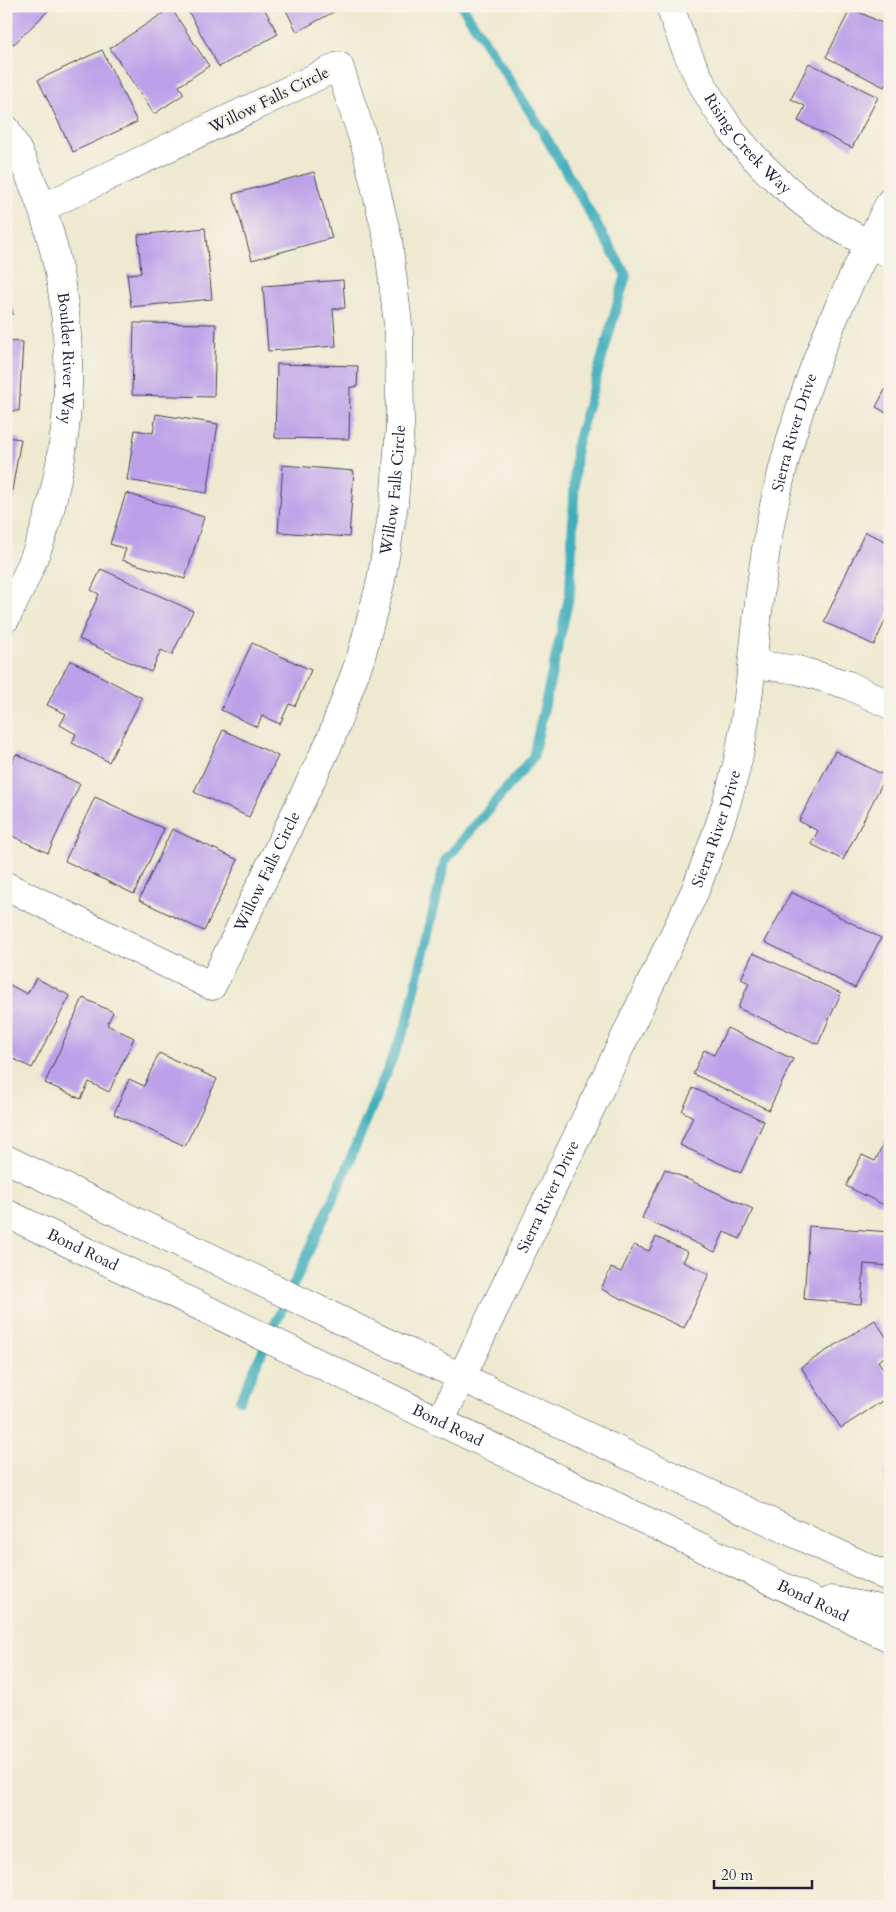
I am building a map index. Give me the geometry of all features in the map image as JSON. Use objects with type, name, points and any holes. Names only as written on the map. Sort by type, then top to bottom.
[{"type":"street","name":"Rising Creek Way","points":[[670,6],[682,43],[701,85],[729,129],[767,172],[818,214],[880,249]]},
{"type":"street","name":"Willow Falls Circle","points":[[6,886],[212,986],[330,741],[361,657],[381,581],[394,504],[400,426],[399,333],[388,240],[366,148],[339,66],[42,208]]},
{"type":"street","name":"Boulder River Way","points":[[6,129],[15,145],[42,208],[59,272],[67,334],[69,388],[63,450],[48,520],[28,573],[6,618]]},
{"type":"street","name":"Sierra River Drive","points":[[440,1422],[695,891],[718,831],[739,756],[753,664],[760,584],[774,508],[798,414],[828,332],[880,249],[890,202]]},
{"type":"street","points":[[753,664],[807,672],[848,685],[890,705]]},
{"type":"street","points":[[6,1159],[366,1333],[890,1578]]},
{"type":"street","name":"Bond Road","points":[[6,1213],[890,1638]]},
{"type":"street","points":[[802,1596],[890,1611]]},
{"type":"building","points":[[6,6],[53,6],[14,44],[6,37]]},
{"type":"building","points":[[192,6],[263,6],[278,34],[219,67],[187,9]]},
{"type":"building","points":[[284,6],[344,6],[297,32]]},
{"type":"building","points":[[171,8],[209,66],[179,86],[184,94],[154,114],[110,48]]},
{"type":"building","points":[[851,8],[890,27],[890,76],[884,87],[826,57]]},
{"type":"building","points":[[102,50],[137,122],[73,152],[38,80]]},
{"type":"building","points":[[809,63],[878,97],[852,148],[798,121],[805,106],[791,99]]},
{"type":"building","points":[[314,172],[332,238],[252,260],[233,194]]},
{"type":"building","points":[[205,228],[212,299],[131,307],[127,274],[141,273],[138,235]]},
{"type":"building","points":[[343,280],[345,308],[333,309],[336,346],[268,351],[263,286]]},
{"type":"building","points":[[6,286],[13,314],[6,315]]},
{"type":"building","points":[[134,323],[216,324],[214,397],[132,395]]},
{"type":"building","points":[[6,341],[23,342],[19,411],[6,411]]},
{"type":"building","points":[[277,364],[358,366],[357,387],[350,387],[349,439],[275,438]]},
{"type":"building","points":[[890,380],[890,415],[876,407]]},
{"type":"building","points":[[156,414],[218,424],[207,493],[127,480],[135,430],[153,433]]},
{"type":"building","points":[[6,437],[21,439],[8,513],[6,512]]},
{"type":"building","points":[[283,465],[354,471],[349,537],[278,532]]},
{"type":"building","points":[[126,493],[204,517],[185,579],[122,560],[126,549],[110,544]]},
{"type":"building","points":[[865,532],[890,543],[890,610],[874,645],[824,622]]},
{"type":"building","points":[[101,569],[193,611],[172,655],[161,650],[151,672],[79,639],[99,594],[91,590]]},
{"type":"building","points":[[252,643],[311,670],[295,706],[289,704],[280,724],[262,716],[257,727],[221,710]]},
{"type":"building","points":[[70,660],[142,698],[109,762],[72,743],[76,734],[60,725],[66,714],[47,705]]},
{"type":"building","points":[[223,730],[278,756],[249,817],[194,792]]},
{"type":"building","points":[[835,751],[886,776],[843,860],[811,844],[818,831],[799,821]]},
{"type":"building","points":[[16,754],[80,784],[48,853],[6,833],[6,774]]},
{"type":"building","points":[[95,797],[164,829],[134,894],[65,861]]},
{"type":"building","points":[[172,829],[238,860],[204,931],[139,900]]},
{"type":"building","points":[[791,892],[881,938],[855,988],[765,942]]},
{"type":"building","points":[[753,953],[841,993],[818,1044],[738,1008],[749,983],[741,979]]},
{"type":"building","points":[[36,978],[70,996],[32,1068],[6,1055],[6,983],[27,994]]},
{"type":"building","points":[[83,998],[113,1012],[107,1025],[134,1038],[109,1092],[89,1082],[81,1099],[45,1083]]},
{"type":"building","points":[[727,1028],[793,1059],[769,1110],[693,1074],[704,1050],[714,1055]]},
{"type":"building","points":[[159,1053],[217,1079],[185,1146],[114,1114],[129,1079],[144,1086]]},
{"type":"building","points":[[693,1088],[764,1121],[741,1173],[680,1145],[693,1117],[682,1111]]},
{"type":"building","points":[[890,1131],[890,1208],[846,1186],[862,1155],[875,1161]]},
{"type":"building","points":[[665,1169],[753,1209],[740,1239],[724,1232],[715,1252],[642,1218]]},
{"type":"building","points":[[809,1226],[890,1232],[890,1266],[864,1264],[861,1304],[804,1299]]},
{"type":"building","points":[[656,1237],[688,1252],[683,1262],[709,1274],[684,1328],[601,1289],[611,1268],[621,1272],[634,1245],[649,1251]]},
{"type":"building","points":[[875,1320],[890,1343],[890,1354],[878,1361],[890,1379],[890,1396],[841,1428],[801,1367]]},
{"type":"building","points":[[890,1461],[890,1480],[883,1476]]},
{"type":"waterway","points":[[240,1400],[338,1188],[407,1023],[445,861],[533,757],[570,593],[576,447],[626,275],[540,127],[462,6]]}]
